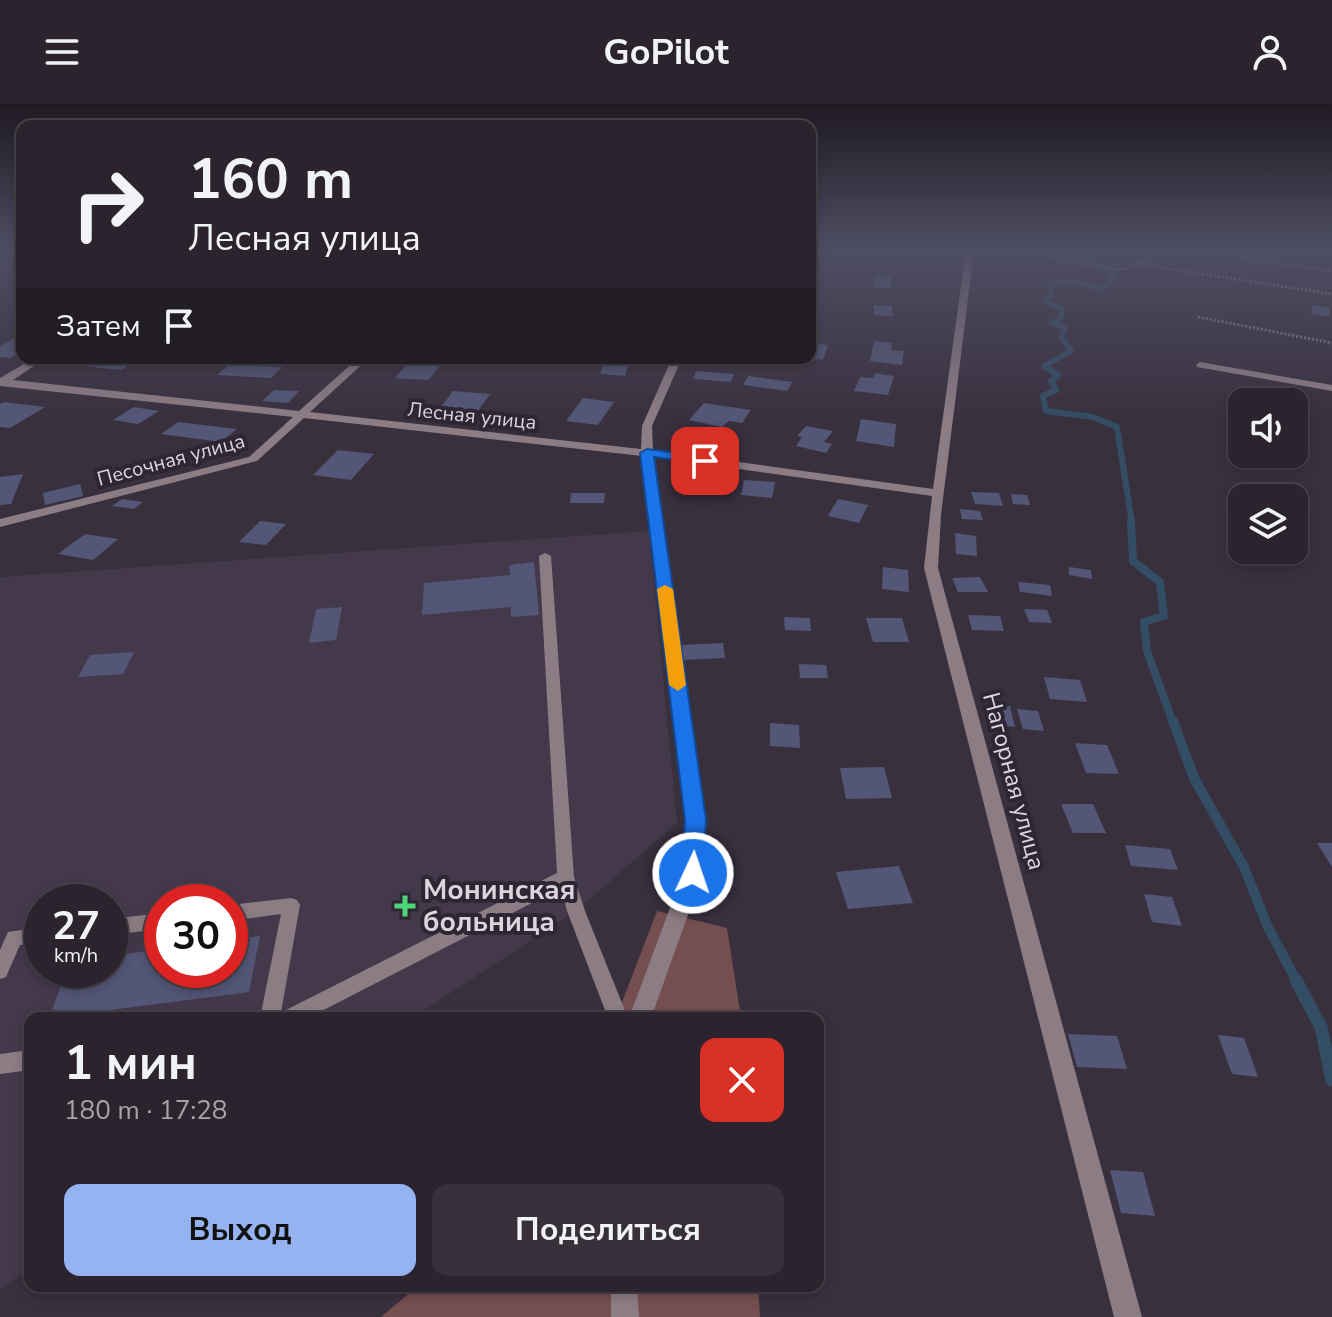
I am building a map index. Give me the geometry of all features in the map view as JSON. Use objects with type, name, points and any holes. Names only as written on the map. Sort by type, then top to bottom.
[{"type":"street","name":"Нагорная улица","points":[[963,307],[931,568],[1128,1317]]},
{"type":"street","points":[[1,382],[31,364]]},
{"type":"street","name":"Песочная улица","points":[[0,523],[253,459],[358,364]]},
{"type":"street","points":[[642,1012],[693,873],[696,820],[647,453],[647,426],[674,364]]},
{"type":"street","name":"Лесная улица","points":[[1,382],[647,453],[939,493]]},
{"type":"street","points":[[624,1292],[625,1317]]},
{"type":"lane","points":[[1200,365],[1332,388]]},
{"type":"lane","points":[[545,556],[566,877],[616,1012]]},
{"type":"lane","points":[[301,1012],[566,877]]},
{"type":"lane","points":[[248,911],[291,905],[271,1012]]},
{"type":"lane","points":[[0,971],[14,938],[24,937]]},
{"type":"lane","points":[[0,1064],[24,1061]]},
{"type":"path","points":[[1198,317],[1332,343]]},
{"type":"shaded area","name":"Монинская больница","points":[[649,531],[677,823],[576,911],[421,1012],[24,1012],[24,1273],[0,1289],[0,577]]},
{"type":"shaded area","points":[[657,911],[727,928],[740,1012],[618,1012]]},
{"type":"shaded area","points":[[411,1292],[758,1292],[760,1317],[381,1317]]},
{"type":"building","points":[[874,307],[892,307],[893,316],[874,315]]},
{"type":"building","points":[[1312,307],[1330,308],[1329,317],[1311,314]]},
{"type":"building","points":[[16,337],[16,355],[11,358],[0,357],[0,346]]},
{"type":"building","points":[[874,341],[892,343],[891,350],[904,351],[902,365],[870,361]]},
{"type":"building","points":[[816,344],[828,345],[823,360],[816,359]]},
{"type":"building","points":[[86,364],[131,364],[121,370],[83,366]]},
{"type":"building","points":[[408,364],[442,364],[428,380],[395,378]]},
{"type":"building","points":[[603,364],[629,364],[625,376],[600,374]]},
{"type":"building","points":[[229,365],[282,367],[271,378],[217,375]]},
{"type":"building","points":[[696,371],[734,374],[731,382],[693,379]]},
{"type":"building","points":[[875,373],[894,376],[888,395],[854,391],[860,377],[873,378]]},
{"type":"building","points":[[748,376],[792,382],[787,391],[743,385]]},
{"type":"building","points":[[274,390],[299,391],[288,403],[262,401]]},
{"type":"building","points":[[453,391],[490,394],[473,418],[435,415]]},
{"type":"building","points":[[583,398],[614,402],[598,425],[566,421]]},
{"type":"building","points":[[704,403],[751,410],[742,423],[729,421],[722,427],[689,420]]},
{"type":"building","points":[[0,404],[45,407],[10,428],[0,427]]},
{"type":"building","points":[[134,407],[159,411],[138,424],[113,420]]},
{"type":"building","points":[[861,419],[896,424],[894,447],[856,441]]},
{"type":"building","points":[[178,422],[237,429],[221,442],[161,434]]},
{"type":"building","points":[[806,426],[833,431],[824,442],[832,444],[826,453],[796,446],[802,437],[797,436]]},
{"type":"building","points":[[338,450],[374,454],[351,480],[313,475]]},
{"type":"building","points":[[23,474],[11,504],[0,505],[0,477]]},
{"type":"building","points":[[682,478],[698,481],[692,491],[676,489]]},
{"type":"building","points":[[744,480],[775,482],[772,498],[741,495]]},
{"type":"building","points":[[80,484],[83,496],[45,505],[43,493]]},
{"type":"building","points":[[971,492],[999,493],[1003,506],[975,504]]},
{"type":"building","points":[[571,493],[605,493],[604,503],[570,503]]},
{"type":"building","points":[[1011,494],[1027,495],[1030,505],[1013,504]]},
{"type":"building","points":[[122,499],[143,502],[134,509],[112,506]]},
{"type":"building","points":[[838,499],[868,505],[859,523],[828,516]]},
{"type":"building","points":[[960,509],[980,511],[983,520],[962,519]]},
{"type":"building","points":[[260,521],[286,524],[266,545],[239,542]]},
{"type":"building","points":[[955,533],[976,536],[977,556],[956,554]]},
{"type":"building","points":[[85,534],[118,539],[93,560],[58,554]]},
{"type":"building","points":[[534,562],[539,615],[511,617],[511,607],[422,615],[424,583],[510,575],[509,565]]},
{"type":"building","points":[[883,567],[908,570],[909,592],[882,589]]},
{"type":"building","points":[[1069,567],[1091,570],[1092,579],[1069,575]]},
{"type":"building","points":[[980,577],[988,592],[958,592],[952,578]]},
{"type":"building","points":[[1018,582],[1050,585],[1052,596],[1020,592]]},
{"type":"building","points":[[342,607],[336,640],[309,643],[316,609]]},
{"type":"building","points":[[1024,609],[1047,610],[1052,623],[1029,622]]},
{"type":"building","points":[[968,615],[1000,616],[1004,631],[972,630]]},
{"type":"building","points":[[784,617],[810,618],[811,631],[785,630]]},
{"type":"building","points":[[866,618],[902,618],[909,642],[873,642]]},
{"type":"building","points":[[723,643],[725,658],[683,660],[681,645]]},
{"type":"building","points":[[134,652],[123,674],[78,677],[90,655]]},
{"type":"building","points":[[799,664],[826,665],[828,678],[800,678]]},
{"type":"building","points":[[1044,677],[1080,680],[1087,702],[1050,699]]},
{"type":"building","points":[[990,705],[1010,706],[1015,727],[994,725]]},
{"type":"building","points":[[1017,709],[1038,711],[1044,731],[1023,729]]},
{"type":"building","points":[[770,723],[799,725],[800,748],[770,746]]},
{"type":"building","points":[[1075,743],[1107,745],[1119,774],[1086,773]]},
{"type":"building","points":[[884,767],[892,798],[846,799],[840,768]]},
{"type":"building","points":[[1061,804],[1093,804],[1106,833],[1073,833]]},
{"type":"building","points":[[1317,843],[1332,843],[1332,867]]},
{"type":"building","points":[[1125,845],[1170,849],[1178,870],[1131,866]]},
{"type":"building","points":[[899,866],[913,903],[848,909],[836,872]]},
{"type":"building","points":[[1144,894],[1172,897],[1182,926],[1152,922]]},
{"type":"building","points":[[260,936],[249,992],[95,1012],[51,1012],[60,988],[128,988],[128,954],[144,951],[144,988],[248,988],[248,938]]},
{"type":"building","points":[[1068,1034],[1117,1036],[1127,1069],[1077,1067]]},
{"type":"building","points":[[1218,1035],[1244,1038],[1258,1077],[1232,1074]]},
{"type":"building","points":[[1110,1170],[1143,1172],[1155,1216],[1121,1213]]},
{"type":"waterway","points":[[1049,369],[1044,366],[1071,351],[1061,337],[1065,328],[1051,323],[1060,320],[1063,310],[1057,307]]},
{"type":"waterway","points":[[1049,369],[1058,375],[1051,381],[1056,390],[1043,396],[1046,411],[1093,417],[1117,427],[1132,523]]},
{"type":"waterway","points":[[1131,521],[1133,561],[1160,582],[1164,616],[1144,622],[1147,651],[1173,723]]},
{"type":"waterway","points":[[1173,721],[1194,778],[1244,867],[1267,925],[1297,982]]},
{"type":"waterway","points":[[1296,980],[1321,1027],[1332,1080]]},
{"type":"slow traffic","points":[[665,589],[678,685]]},
{"type":"place","name":"Монинская больница","points":[[405,906]]},
{"type":"route","points":[[693,873],[696,820],[647,453],[705,461]]}]
